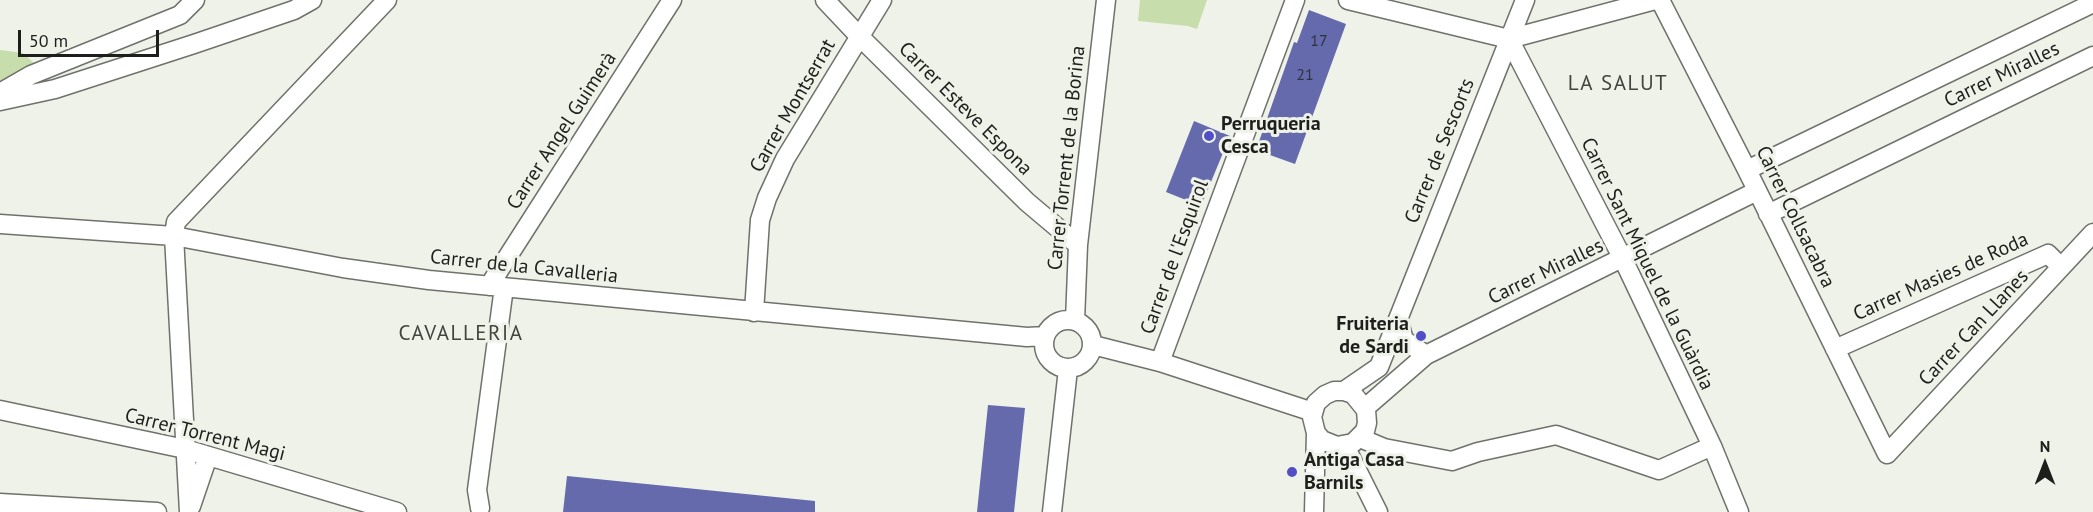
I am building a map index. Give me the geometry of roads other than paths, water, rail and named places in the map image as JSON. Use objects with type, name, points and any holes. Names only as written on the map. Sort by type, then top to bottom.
[{"type":"street","points":[[0,93],[31,75],[180,15],[195,0]]},
{"type":"street","points":[[0,101],[54,89],[194,44],[294,10],[312,0]]},
{"type":"street","points":[[189,512],[174,236],[176,222],[387,0]]},
{"type":"street","name":"Carrer Angel Guimerà","points":[[496,287],[672,0]]},
{"type":"street","name":"Carrer Esteve Espona","points":[[825,0],[1027,202],[1078,245]]},
{"type":"street","name":"Carrer Montserrat","points":[[754,312],[760,220],[767,198],[785,159],[882,0]]},
{"type":"street","name":"Carrer Torrent de la Borina","points":[[1075,321],[1078,245],[1106,0]]},
{"type":"street","name":"Carrer de l'Esquirol","points":[[1160,362],[1295,0]]},
{"type":"street","points":[[1348,0],[1509,39],[1655,0]]},
{"type":"street","name":"Carrer de Sescorts","points":[[1344,391],[1379,367],[1525,0]]},
{"type":"street","name":"Carrer Collsacabra","points":[[1660,0],[1887,454]]},
{"type":"street","name":"Carrer Miralles","points":[[1747,170],[2092,2]]},
{"type":"street","name":"Carrer Sant Miquel de la Guàrdia","points":[[1509,39],[1623,259],[1712,446],[1739,512]]},
{"type":"street","name":"Carrer Miralles","points":[[1768,213],[2093,56]]},
{"type":"street","name":"Carrer Miralles","points":[[1365,408],[1426,355],[1757,192]]},
{"type":"street","name":"Carrer de la Cavalleria","points":[[0,224],[174,236],[343,268],[429,280],[1027,337],[1046,336]]},
{"type":"street","name":"Carrer Can Llanes","points":[[1887,454],[2093,233]]},
{"type":"street","name":"Carrer Masies de Roda","points":[[1835,349],[2048,254],[2061,267]]},
{"type":"street","points":[[477,511],[496,287]]},
{"type":"street","points":[[1398,320],[1404,340],[1426,355]]},
{"type":"street","points":[[1075,321],[1090,333],[1093,345],[1088,359],[1068,369],[1053,364],[1048,358],[1044,344],[1046,336],[1054,325],[1060,322],[1075,321]]},
{"type":"street","points":[[1093,345],[1160,362],[1313,412]]},
{"type":"street","points":[[1052,512],[1068,369]]},
{"type":"street","points":[[1314,512],[1316,433],[1313,425],[1313,412],[1316,403],[1326,395],[1344,391],[1353,394],[1365,408],[1368,415],[1365,431],[1352,442]]},
{"type":"street","name":"Carrer Torrent Magi","points":[[0,410],[185,449],[397,512]]},
{"type":"street","points":[[1316,433],[1329,444],[1352,442],[1452,461],[1478,452],[1556,435],[1659,470],[1712,446]]},
{"type":"street","points":[[1352,442],[1378,512]]},
{"type":"street","points":[[189,512],[208,456]]},
{"type":"street","points":[[0,503],[157,512]]},
{"type":"place","name":"Perruqueria Cesca","points":[[1209,136]]},
{"type":"place","name":"Fruiteria de Sardi","points":[[1421,336]]},
{"type":"place","name":"Antiga Casa Barnils","points":[[1292,472]]},
{"type":"district","name":"LA SALUT","points":[[1618,84]]},
{"type":"district","name":"CAVALLERIA","points":[[461,334]]}]
